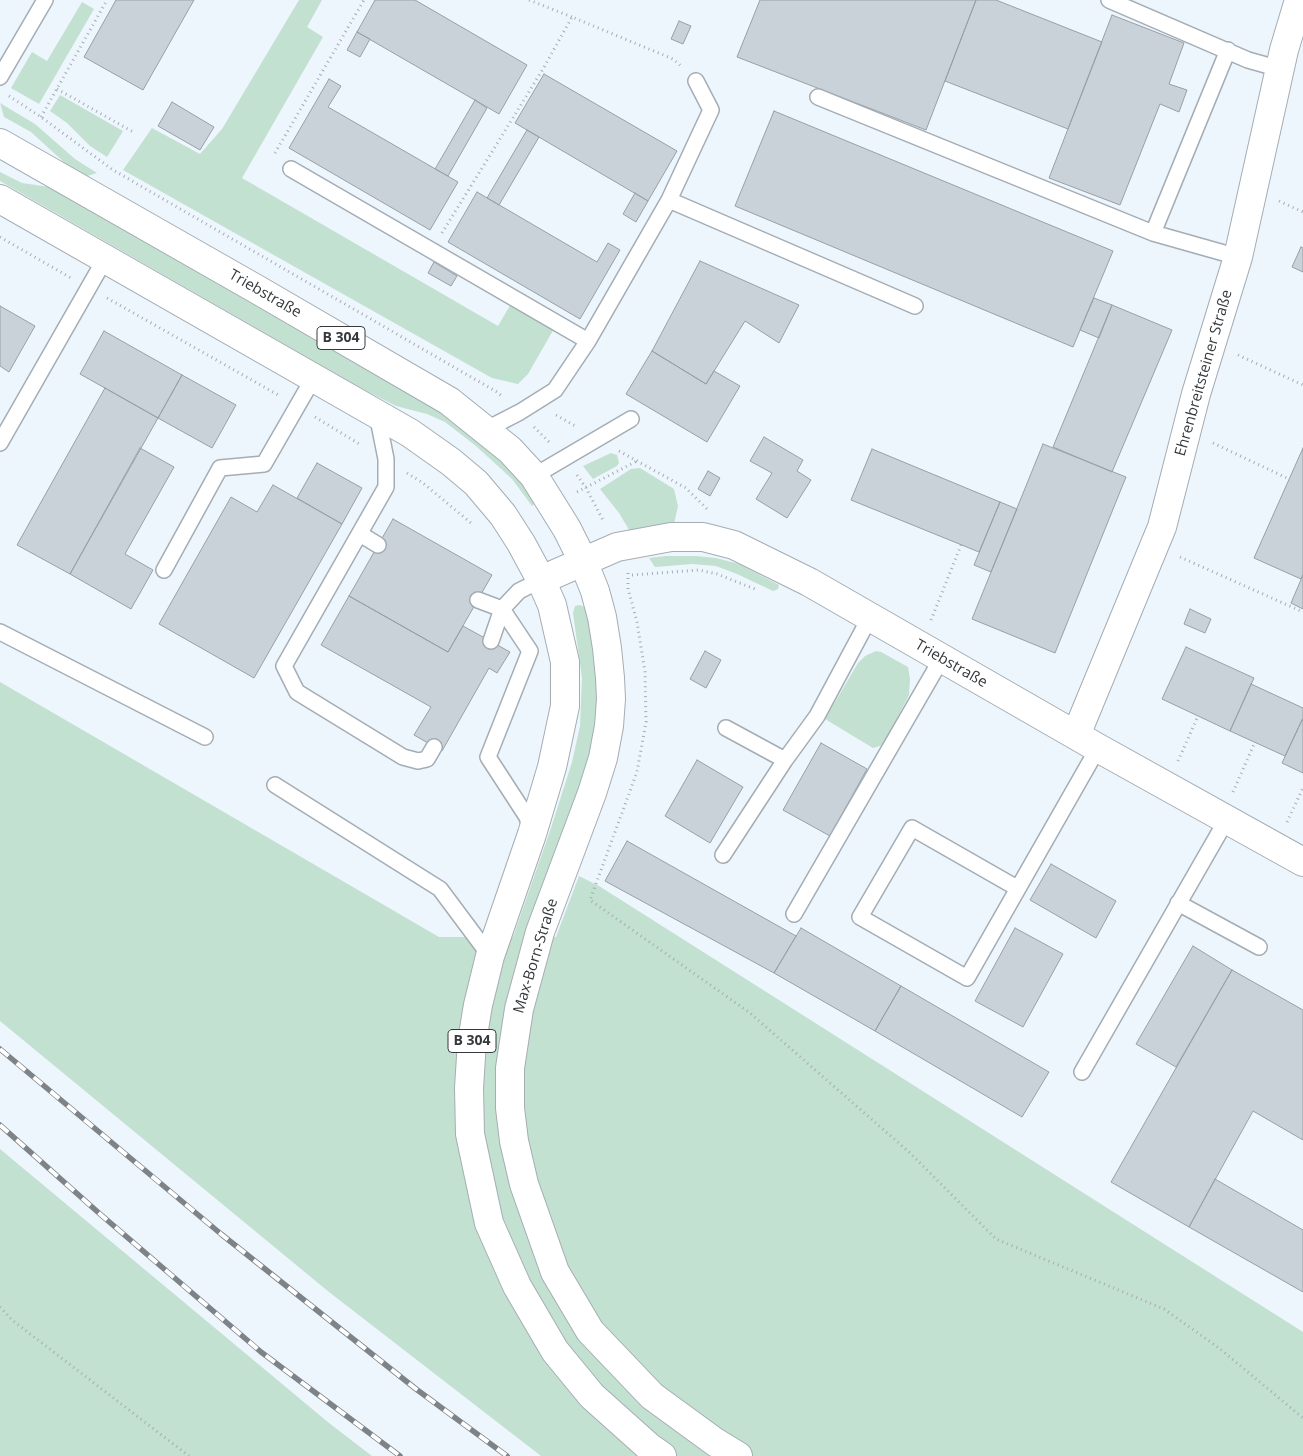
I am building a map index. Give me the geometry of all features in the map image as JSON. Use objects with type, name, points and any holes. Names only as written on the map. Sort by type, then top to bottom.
[{"type":"main road","name":"Ehrenbreitsteiner Straße","points":[[1087,741],[1154,545],[1162,527],[1196,394],[1238,257],[1280,68],[1299,0]]},
{"type":"main road","name":"Triebstraße","points":[[0,143],[441,396],[487,429],[534,476],[567,529],[583,561]]},
{"type":"main road","name":"B 304","points":[[0,200],[314,377],[417,438],[451,462],[476,483],[503,515],[541,580],[552,605],[565,662],[565,706],[558,744],[532,834],[490,956],[478,1005],[472,1041],[469,1088],[470,1134],[489,1223],[517,1286],[555,1351],[592,1396],[649,1447],[662,1456]]},
{"type":"main road","name":"Triebstraße","points":[[541,580],[617,547],[671,537],[703,537],[734,545],[785,569],[1303,862]]},
{"type":"main road","name":"Max-Born-Straße","points":[[583,561],[595,591],[607,648],[611,699],[609,726],[603,758],[592,793],[540,932],[518,1009],[510,1068],[510,1108],[514,1141],[524,1184],[555,1272],[590,1331],[652,1396],[714,1442],[738,1456]]},
{"type":"lane","points":[[0,77],[45,0]]},
{"type":"lane","points":[[1109,0],[1248,60],[1280,68]]},
{"type":"lane","points":[[1153,233],[1228,50]]},
{"type":"lane","points":[[487,429],[534,404],[555,390],[588,341],[670,200],[711,110],[696,81]]},
{"type":"lane","points":[[818,97],[1153,233],[1238,257]]},
{"type":"lane","points":[[291,169],[588,341]]},
{"type":"lane","points":[[670,200],[915,306]]},
{"type":"lane","points":[[0,443],[105,259]]},
{"type":"lane","points":[[164,570],[220,468],[264,464],[314,377]]},
{"type":"lane","points":[[377,414],[386,459],[386,487],[284,666],[297,692],[403,757],[418,761],[427,759],[434,747]]},
{"type":"lane","points":[[534,476],[631,419]]},
{"type":"lane","points":[[360,534],[378,544]]},
{"type":"lane","points":[[491,641],[502,609],[519,591],[541,580]]},
{"type":"lane","points":[[478,600],[502,609],[530,651],[488,757],[527,817],[532,834]]},
{"type":"lane","points":[[723,855],[816,716],[870,617]]},
{"type":"lane","points":[[0,632],[205,737]]},
{"type":"lane","points":[[794,914],[931,652]]},
{"type":"lane","points":[[726,728],[785,760]]},
{"type":"lane","points":[[1017,888],[912,828],[860,918],[966,978],[1017,888],[1087,741]]},
{"type":"lane","points":[[275,786],[440,889],[490,956]]},
{"type":"lane","points":[[1082,1072],[1224,818]]},
{"type":"lane","points":[[1178,903],[1260,947]]},
{"type":"path","points":[[41,117],[107,0]]},
{"type":"path","points":[[291,169],[272,158],[364,0]]},
{"type":"path","points":[[529,0],[673,58],[696,81]]},
{"type":"path","points":[[432,251],[543,69],[572,17]]},
{"type":"path","points":[[57,88],[135,133]]},
{"type":"path","points":[[1246,359],[1303,385]]},
{"type":"path","points":[[497,392],[534,404],[686,488],[725,526],[734,545]]},
{"type":"path","points":[[1186,431],[1289,479]]},
{"type":"path","points":[[617,547],[586,488],[637,461]]},
{"type":"path","points":[[931,652],[961,545]]},
{"type":"path","points":[[1154,545],[1303,612]]},
{"type":"path","points":[[629,575],[699,570],[717,574],[757,590]]},
{"type":"path","points":[[1167,786],[1198,716]]},
{"type":"path","points":[[1224,818],[1255,742]]},
{"type":"path","points":[[1275,846],[1303,788]]},
{"type":"path","points":[[590,900],[750,1013],[909,1152],[996,1239],[1164,1309],[1219,1348],[1303,1418]]},
{"type":"path","points":[[0,1308],[12,1320],[188,1456]]},
{"type":"green space","points":[[299,0],[322,0],[307,27],[323,37],[242,178],[498,326],[512,302],[555,327],[528,374],[518,384],[492,378],[123,170],[152,128],[200,154],[222,129]]},
{"type":"green space","points":[[82,2],[94,9],[39,104],[11,88],[32,52],[47,61]]},
{"type":"green space","points":[[60,95],[123,131],[107,157],[90,146],[67,123],[50,111]]},
{"type":"green space","points":[[0,103],[35,124],[75,159],[97,173],[84,177],[66,164],[31,132],[4,117]]},
{"type":"green space","points":[[0,172],[22,183],[49,187],[76,201],[445,413],[508,464],[538,501],[532,506],[512,479],[476,446],[445,422],[427,414],[396,406],[357,386],[0,181]]},
{"type":"green space","points":[[611,453],[617,455],[619,463],[617,466],[593,479],[583,466]]},
{"type":"green space","points":[[640,468],[674,489],[678,506],[674,524],[631,533],[619,513],[600,489],[631,469]]},
{"type":"green space","points":[[665,556],[716,558],[739,564],[779,585],[778,589],[773,591],[716,566],[692,564],[655,567],[649,558]]},
{"type":"green space","points":[[575,606],[586,607],[589,614],[598,670],[598,720],[588,770],[527,937],[556,937],[579,876],[599,886],[1303,1332],[1303,1456],[541,1456],[329,1292],[0,1021],[0,682],[439,937],[513,937],[572,762],[580,726],[582,678],[573,613]]},
{"type":"green space","points":[[876,651],[908,667],[910,679],[909,695],[883,745],[873,748],[825,719],[858,663],[865,656]]},
{"type":"green space","points":[[0,1149],[329,1423],[372,1456],[0,1456]]},
{"type":"building","points":[[116,0],[194,0],[143,90],[84,57]]},
{"type":"building","points":[[375,0],[415,0],[527,65],[499,114],[357,32]]},
{"type":"building","points":[[760,0],[976,0],[926,130],[737,57]]},
{"type":"building","points":[[976,0],[996,0],[1102,42],[1068,129],[945,81]]},
{"type":"building","points":[[1112,15],[1184,43],[1169,84],[1187,90],[1179,112],[1160,104],[1120,205],[1049,178]]},
{"type":"building","points":[[679,21],[691,26],[683,44],[671,39]]},
{"type":"building","points":[[357,32],[370,39],[360,57],[347,50]]},
{"type":"building","points":[[544,74],[677,151],[648,201],[515,123]]},
{"type":"building","points":[[329,79],[341,86],[328,107],[458,182],[430,230],[289,148]]},
{"type":"building","points":[[475,100],[487,108],[448,176],[435,169]]},
{"type":"building","points":[[172,102],[214,127],[200,150],[158,126]]},
{"type":"building","points":[[774,111],[1113,251],[1073,347],[735,206]]},
{"type":"building","points":[[527,130],[539,137],[499,205],[487,198]]},
{"type":"building","points":[[477,192],[597,262],[608,243],[620,250],[580,319],[448,242]]},
{"type":"building","points":[[635,193],[648,201],[636,222],[623,214]]},
{"type":"building","points":[[1301,247],[1303,248],[1303,272],[1292,267]]},
{"type":"building","points":[[700,261],[799,305],[779,343],[745,321],[706,384],[652,351]]},
{"type":"building","points":[[434,262],[457,276],[451,286],[428,273]]},
{"type":"building","points":[[1094,298],[1112,305],[1099,338],[1080,330]]},
{"type":"building","points":[[1112,305],[1172,330],[1112,472],[1053,447]]},
{"type":"building","points":[[0,306],[35,326],[9,372],[0,366]]},
{"type":"building","points":[[104,331],[182,375],[158,418],[80,374]]},
{"type":"building","points":[[652,351],[706,384],[714,371],[740,386],[707,442],[626,394]]},
{"type":"building","points":[[182,375],[236,405],[212,448],[158,418]]},
{"type":"building","points":[[105,388],[158,418],[70,574],[17,545]]},
{"type":"building","points":[[764,437],[803,460],[797,471],[811,480],[787,518],[756,499],[772,473],[750,461]]},
{"type":"building","points":[[1043,444],[1126,477],[1055,653],[972,619]]},
{"type":"building","points":[[140,448],[174,467],[125,554],[153,570],[131,609],[70,574]]},
{"type":"building","points":[[1303,448],[1303,575],[1301,579],[1254,558]]},
{"type":"building","points":[[872,449],[1000,502],[979,552],[851,500]]},
{"type":"building","points":[[317,463],[362,488],[342,524],[297,498]]},
{"type":"building","points":[[708,471],[720,478],[710,496],[698,489]]},
{"type":"building","points":[[273,485],[342,524],[254,678],[159,624],[231,497],[257,512]]},
{"type":"building","points":[[1000,502],[1017,509],[991,572],[974,565]]},
{"type":"building","points":[[393,519],[492,575],[448,652],[349,596]]},
{"type":"building","points":[[1303,575],[1303,609],[1291,603]]},
{"type":"building","points":[[349,596],[448,652],[463,626],[510,652],[497,673],[489,668],[442,751],[414,735],[431,707],[321,645]]},
{"type":"building","points":[[1190,609],[1211,619],[1205,633],[1184,624]]},
{"type":"building","points":[[1186,647],[1254,678],[1230,731],[1162,699]]},
{"type":"building","points":[[705,651],[721,660],[706,688],[690,679]]},
{"type":"building","points":[[1251,684],[1303,708],[1303,718],[1285,756],[1230,731]]},
{"type":"building","points":[[1303,720],[1303,773],[1282,763]]},
{"type":"building","points":[[821,743],[867,769],[830,836],[783,810]]},
{"type":"building","points":[[697,760],[743,787],[710,843],[665,816]]},
{"type":"building","points":[[627,841],[796,936],[774,973],[605,881]]},
{"type":"building","points":[[1051,864],[1116,901],[1096,938],[1030,900]]},
{"type":"building","points":[[801,928],[901,986],[875,1031],[774,973]]},
{"type":"building","points":[[1015,928],[1063,954],[1023,1027],[975,1001]]},
{"type":"building","points":[[1193,946],[1232,970],[1176,1067],[1136,1044]]},
{"type":"building","points":[[1232,970],[1303,1010],[1303,1140],[1253,1111],[1189,1227],[1111,1182]]},
{"type":"building","points":[[901,986],[1049,1072],[1022,1117],[875,1031]]},
{"type":"building","points":[[1215,1179],[1303,1230],[1303,1292],[1189,1227]]},
{"type":"railway","points":[[0,1049],[221,1234],[416,1389],[507,1456]]},
{"type":"railway","points":[[0,1125],[100,1214],[261,1352],[400,1456]]}]
